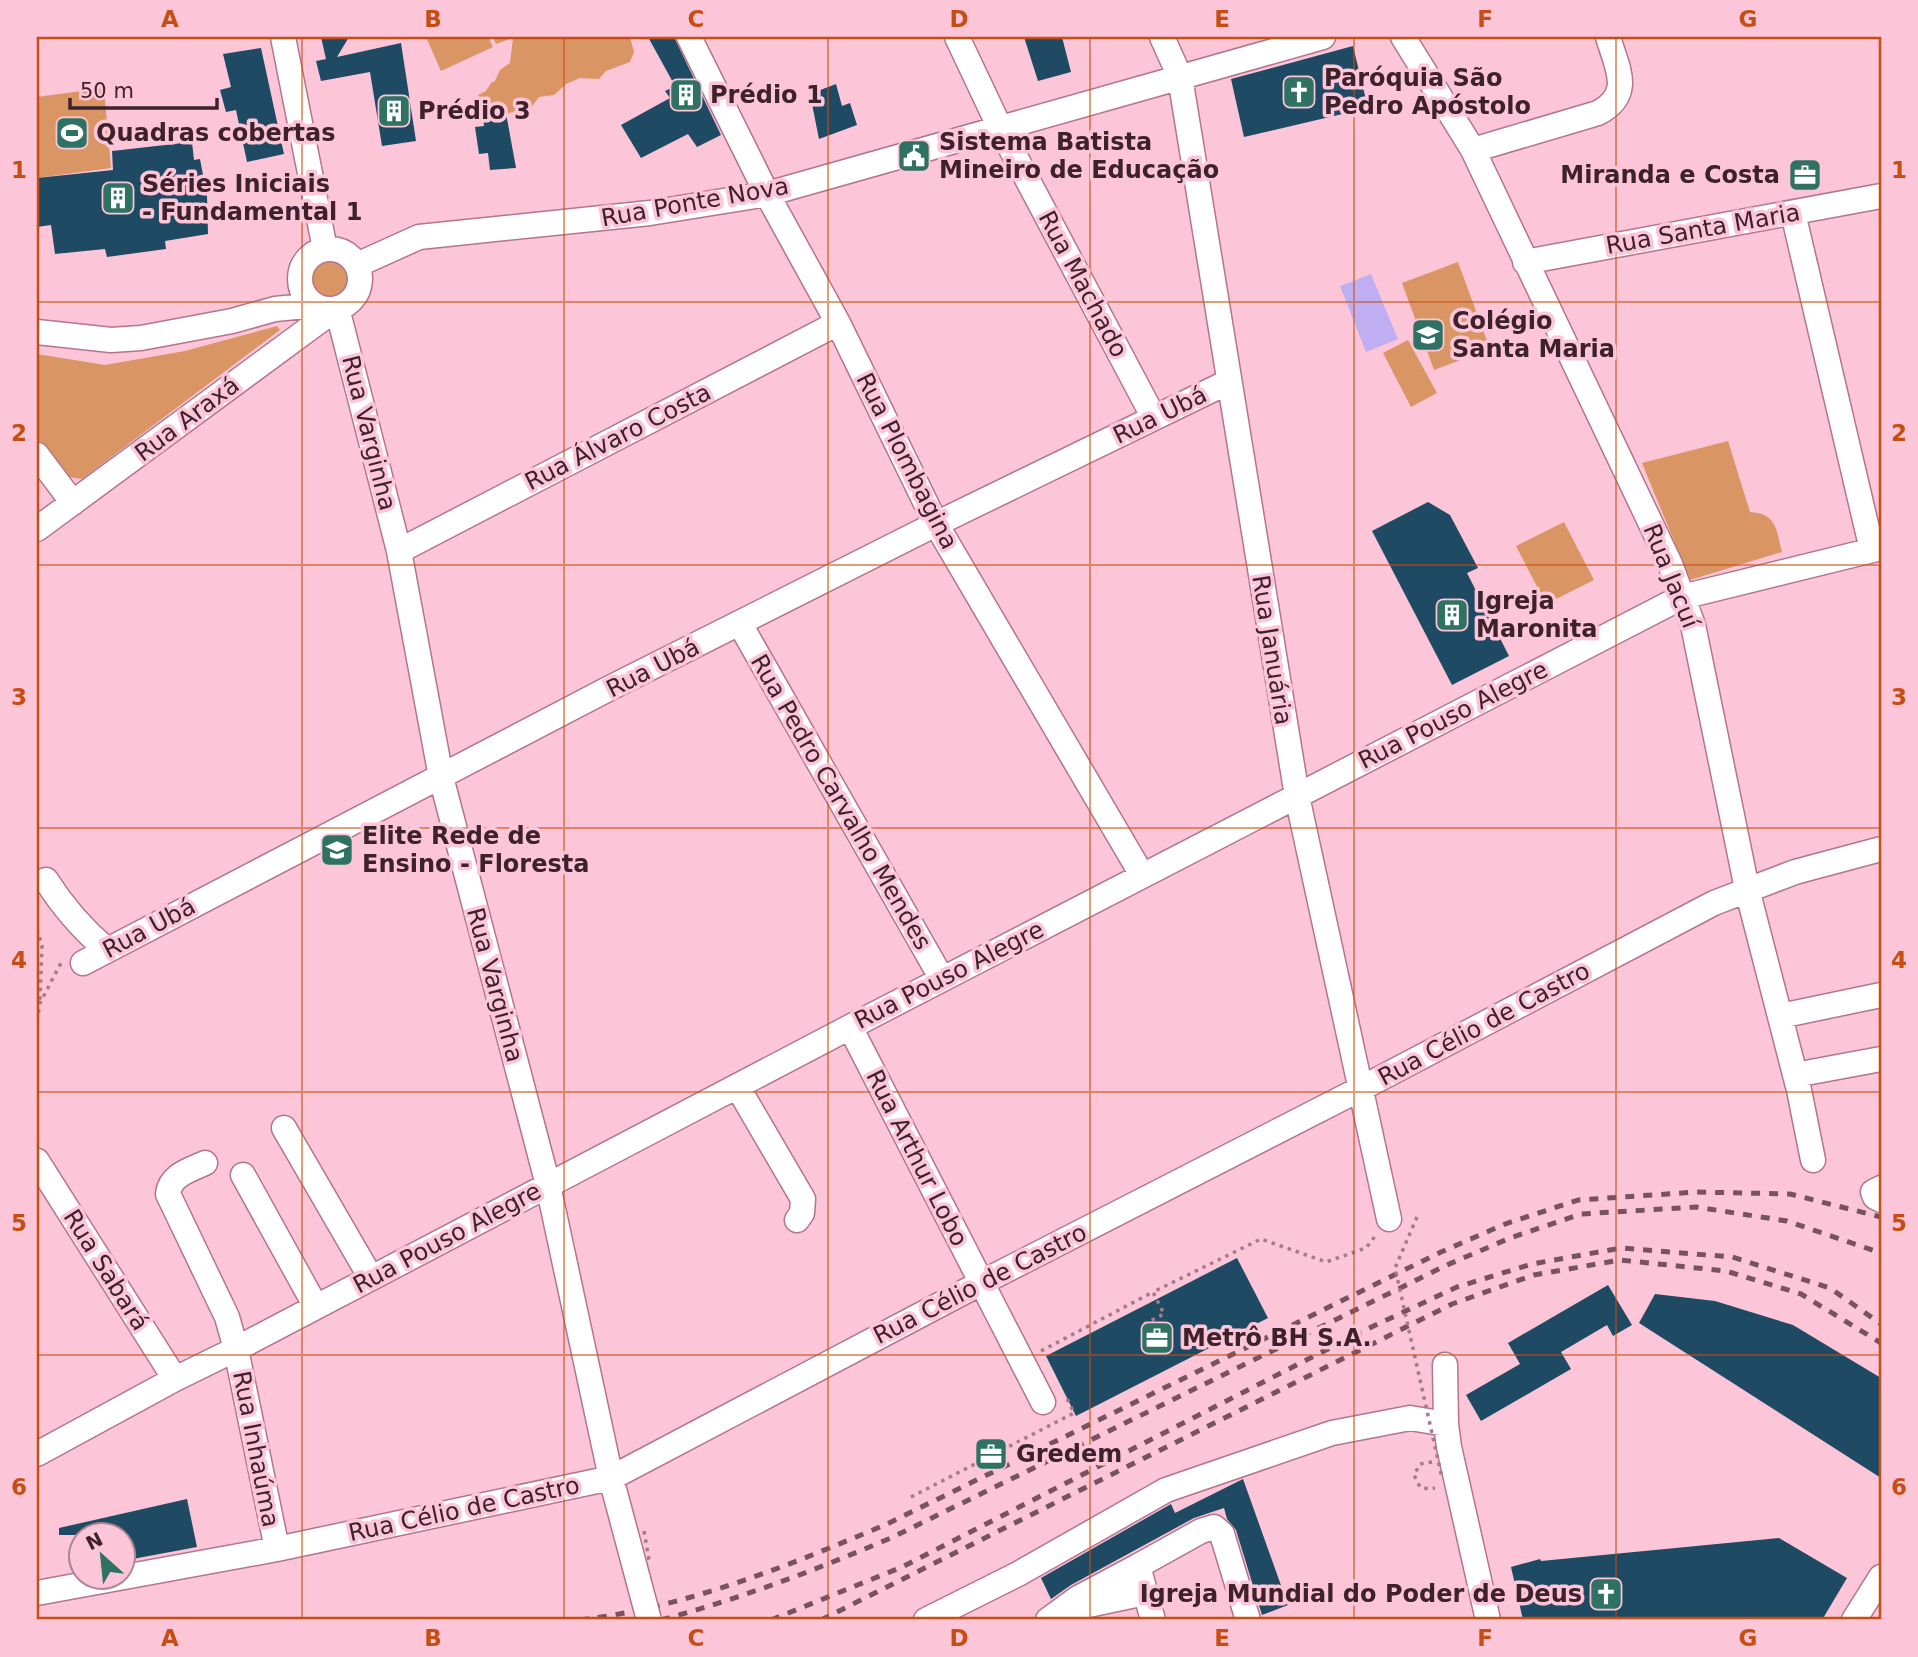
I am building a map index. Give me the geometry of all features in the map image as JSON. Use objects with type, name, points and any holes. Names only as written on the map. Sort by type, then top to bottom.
[{"type":"street","points":[[283,37],[325,249]]},
{"type":"street","name":"Rua Plombagina","points":[[689,37],[767,194],[838,323],[936,524],[1142,875]]},
{"type":"street","name":"Rua Machado","points":[[957,37],[1000,128],[1154,418]]},
{"type":"street","name":"Rua Januária","points":[[1162,37],[1180,77],[1297,796],[1389,1219]]},
{"type":"street","name":"Rua Ponte Nova","points":[[358,273],[467,233],[650,213],[767,194],[1323,37]]},
{"type":"street","name":"Rua Jacuí","points":[[1404,37],[1473,150],[1670,564],[1693,625],[1747,889],[1795,1074],[1813,1160]]},
{"type":"street","points":[[1473,150],[1598,113],[1609,107],[1619,97],[1620,87],[1619,73],[1608,37]]},
{"type":"street","name":"Rua Santa Maria","points":[[1525,262],[1881,196]]},
{"type":"street","points":[[1793,213],[1876,549]]},
{"type":"street","points":[[37,332],[111,340],[141,338],[222,321],[229,313],[269,295],[318,300],[353,298],[358,273],[343,252],[325,249],[317,252],[305,263],[300,279],[318,300]]},
{"type":"street","name":"Rua Araxá","points":[[37,529],[73,503],[318,300]]},
{"type":"street","name":"Rua Varginha","points":[[318,300],[399,551],[441,777],[548,1185],[611,1478],[649,1620]]},
{"type":"street","name":"Rua Álvaro Costa","points":[[399,551],[838,323]]},
{"type":"street","name":"Rua Ubá","points":[[74,960],[107,950],[936,524],[1228,382]]},
{"type":"street","points":[[37,455],[73,503]]},
{"type":"street","name":"Rua Pouso Alegre","points":[[37,1454],[175,1378],[236,1349],[942,979],[1682,597],[1876,549]]},
{"type":"street","name":"Rua Pedro Carvalho Mendes","points":[[740,624],[942,979]]},
{"type":"street","name":"Rua Célio de Castro","points":[[37,1593],[276,1549],[611,1478],[1695,913],[1747,889],[1795,872],[1881,849]]},
{"type":"street","points":[[46,880],[83,930],[107,950]]},
{"type":"street","points":[[1780,1016],[1881,995]]},
{"type":"street","name":"Rua Arthur Lobo","points":[[850,1027],[1043,1402]]},
{"type":"street","points":[[1795,1074],[1881,1059]]},
{"type":"street","points":[[737,1086],[803,1199],[802,1213],[797,1220]]},
{"type":"street","points":[[284,1128],[371,1278]]},
{"type":"street","name":"Rua Sabará","points":[[37,1161],[175,1378]]},
{"type":"street","name":"Rua Inhaúma","points":[[205,1163],[177,1176],[169,1185],[168,1194],[227,1317],[236,1349],[276,1549]]},
{"type":"street","points":[[243,1175],[316,1307]]},
{"type":"street","points":[[1881,1188],[1873,1192],[1875,1197],[1881,1199]]},
{"type":"street","points":[[1446,1365],[1446,1424],[1488,1620]]},
{"type":"street","points":[[926,1620],[1018,1574],[1167,1490],[1332,1433],[1410,1418],[1446,1424]]},
{"type":"street","points":[[1055,1616],[1079,1598],[1201,1531],[1214,1527],[1222,1534],[1248,1620]]},
{"type":"street","points":[[1138,1566],[1153,1620]]},
{"type":"street","points":[[1854,1620],[1881,1577]]},
{"type":"street","points":[[1055,1616],[1145,1593]]},
{"type":"path","points":[[37,929],[42,946],[37,1021]]},
{"type":"path","points":[[40,1003],[74,960]]},
{"type":"path","points":[[1417,1217],[1395,1268],[1442,1478]]},
{"type":"path","points":[[1144,1324],[1164,1314],[1153,1292],[1261,1239],[1326,1262],[1366,1248],[1389,1219]]},
{"type":"shaded area","points":[[426,37],[488,37],[493,47],[441,71]]},
{"type":"shaded area","points":[[493,37],[630,37],[634,52],[630,62],[606,71],[599,79],[580,78],[566,84],[554,95],[539,97],[530,109],[500,113],[488,108],[478,95],[486,91],[500,70],[510,63],[513,38],[496,44]]},
{"type":"shaded area","name":"Quadras cobertas","points":[[104,88],[111,168],[37,178],[37,97]]},
{"type":"shaded area","points":[[330,256],[346,263],[353,279],[346,295],[330,302],[314,295],[307,279],[314,263]]},
{"type":"shaded area","points":[[1458,262],[1490,349],[1434,370],[1402,283]]},
{"type":"shaded area","points":[[1371,274],[1398,339],[1366,352],[1340,286]]},
{"type":"shaded area","points":[[277,326],[280,330],[82,479],[60,476],[37,440],[37,354],[105,365],[185,351]]},
{"type":"shaded area","points":[[1408,340],[1437,393],[1411,407],[1383,353]]},
{"type":"shaded area","points":[[1728,441],[1750,512],[1766,516],[1774,524],[1782,552],[1690,580],[1642,463]]},
{"type":"shaded area","points":[[1564,522],[1594,580],[1546,604],[1516,546]]},
{"type":"building","name":"Prédio 3","points":[[321,37],[349,37],[337,57],[401,43],[416,141],[382,146],[370,72],[321,81],[316,61],[326,59]]},
{"type":"building","name":"Prédio 1","points":[[648,37],[674,37],[721,135],[697,147],[688,134],[641,158],[621,125],[670,98],[665,91],[675,86]]},
{"type":"building","points":[[1024,37],[1062,37],[1071,72],[1038,81]]},
{"type":"building","name":"Paróquia São Pedro Apóstolo","points":[[1353,46],[1368,108],[1244,137],[1231,79]]},
{"type":"building","points":[[261,48],[284,154],[247,162],[236,110],[226,112],[220,90],[231,87],[223,54]]},
{"type":"building","points":[[836,84],[842,106],[850,103],[857,125],[819,139],[810,94]]},
{"type":"building","points":[[506,113],[516,168],[490,170],[488,153],[479,154],[475,127],[484,126],[483,117]]},
{"type":"building","name":"Séries Iniciais - Fundamental 1","points":[[192,142],[194,160],[200,159],[207,196],[208,234],[165,241],[166,249],[107,257],[105,249],[55,254],[51,225],[37,227],[37,178],[113,170],[112,151]]},
{"type":"building","name":"Igreja Maronita","points":[[1428,502],[1450,515],[1478,568],[1467,573],[1509,656],[1452,685],[1372,531]]},
{"type":"building","name":"Metrô BH S.A.","points":[[1237,1258],[1268,1318],[1076,1416],[1046,1356]]},
{"type":"building","points":[[1608,1285],[1632,1325],[1613,1336],[1607,1325],[1561,1352],[1571,1369],[1481,1421],[1466,1395],[1520,1364],[1508,1343]]},
{"type":"building","points":[[1655,1294],[1715,1301],[1793,1325],[1881,1378],[1881,1478],[1639,1323]]},
{"type":"building","points":[[1243,1479],[1288,1605],[1262,1615],[1236,1530],[1227,1519],[1224,1508],[1194,1518],[1071,1585],[1051,1599],[1041,1578],[1171,1504],[1175,1513]]},
{"type":"building","points":[[187,1499],[197,1547],[136,1558],[136,1520],[94,1520]]},
{"type":"building","points":[[66,1526],[66,1535],[59,1535],[59,1528]]},
{"type":"building","points":[[1779,1538],[1847,1578],[1822,1620],[1523,1620],[1511,1567],[1540,1559]]},
{"type":"railway","points":[[580,1620],[620,1614],[698,1595],[775,1569],[887,1524],[1441,1252],[1505,1224],[1578,1200],[1697,1192],[1790,1194],[1881,1217]]},
{"type":"railway","points":[[661,1620],[778,1583],[893,1537],[1447,1265],[1510,1238],[1581,1214],[1696,1207],[1787,1221],[1881,1253]]},
{"type":"railway","points":[[771,1620],[902,1567],[1363,1331],[1457,1287],[1532,1264],[1621,1248],[1732,1257],[1830,1288],[1881,1324]]},
{"type":"railway","points":[[821,1620],[1452,1304],[1534,1275],[1620,1260],[1726,1271],[1801,1294],[1881,1343]]},
{"type":"place","name":"Paróquia São Pedro Apóstolo","points":[[1299,92]]},
{"type":"place","name":"Prédio 1","points":[[686,95]]},
{"type":"place","name":"Prédio 3","points":[[394,111]]},
{"type":"place","name":"Quadras cobertas","points":[[72,133]]},
{"type":"place","name":"Sistema Batista Mineiro de Educação","points":[[914,156]]},
{"type":"place","name":"Miranda e Costa","points":[[1805,175]]},
{"type":"place","name":"Séries Iniciais - Fundamental 1","points":[[118,198]]},
{"type":"place","name":"Colégio Santa Maria","points":[[1428,335]]},
{"type":"place","name":"Igreja Maronita","points":[[1452,615]]},
{"type":"place","name":"Elite Rede de Ensino - Floresta","points":[[337,850]]},
{"type":"place","name":"Metrô BH S.A.","points":[[1157,1338]]},
{"type":"place","name":"Gredem","points":[[991,1454]]},
{"type":"place","name":"Igreja Mundial do Poder de Deus","points":[[1606,1594]]}]
